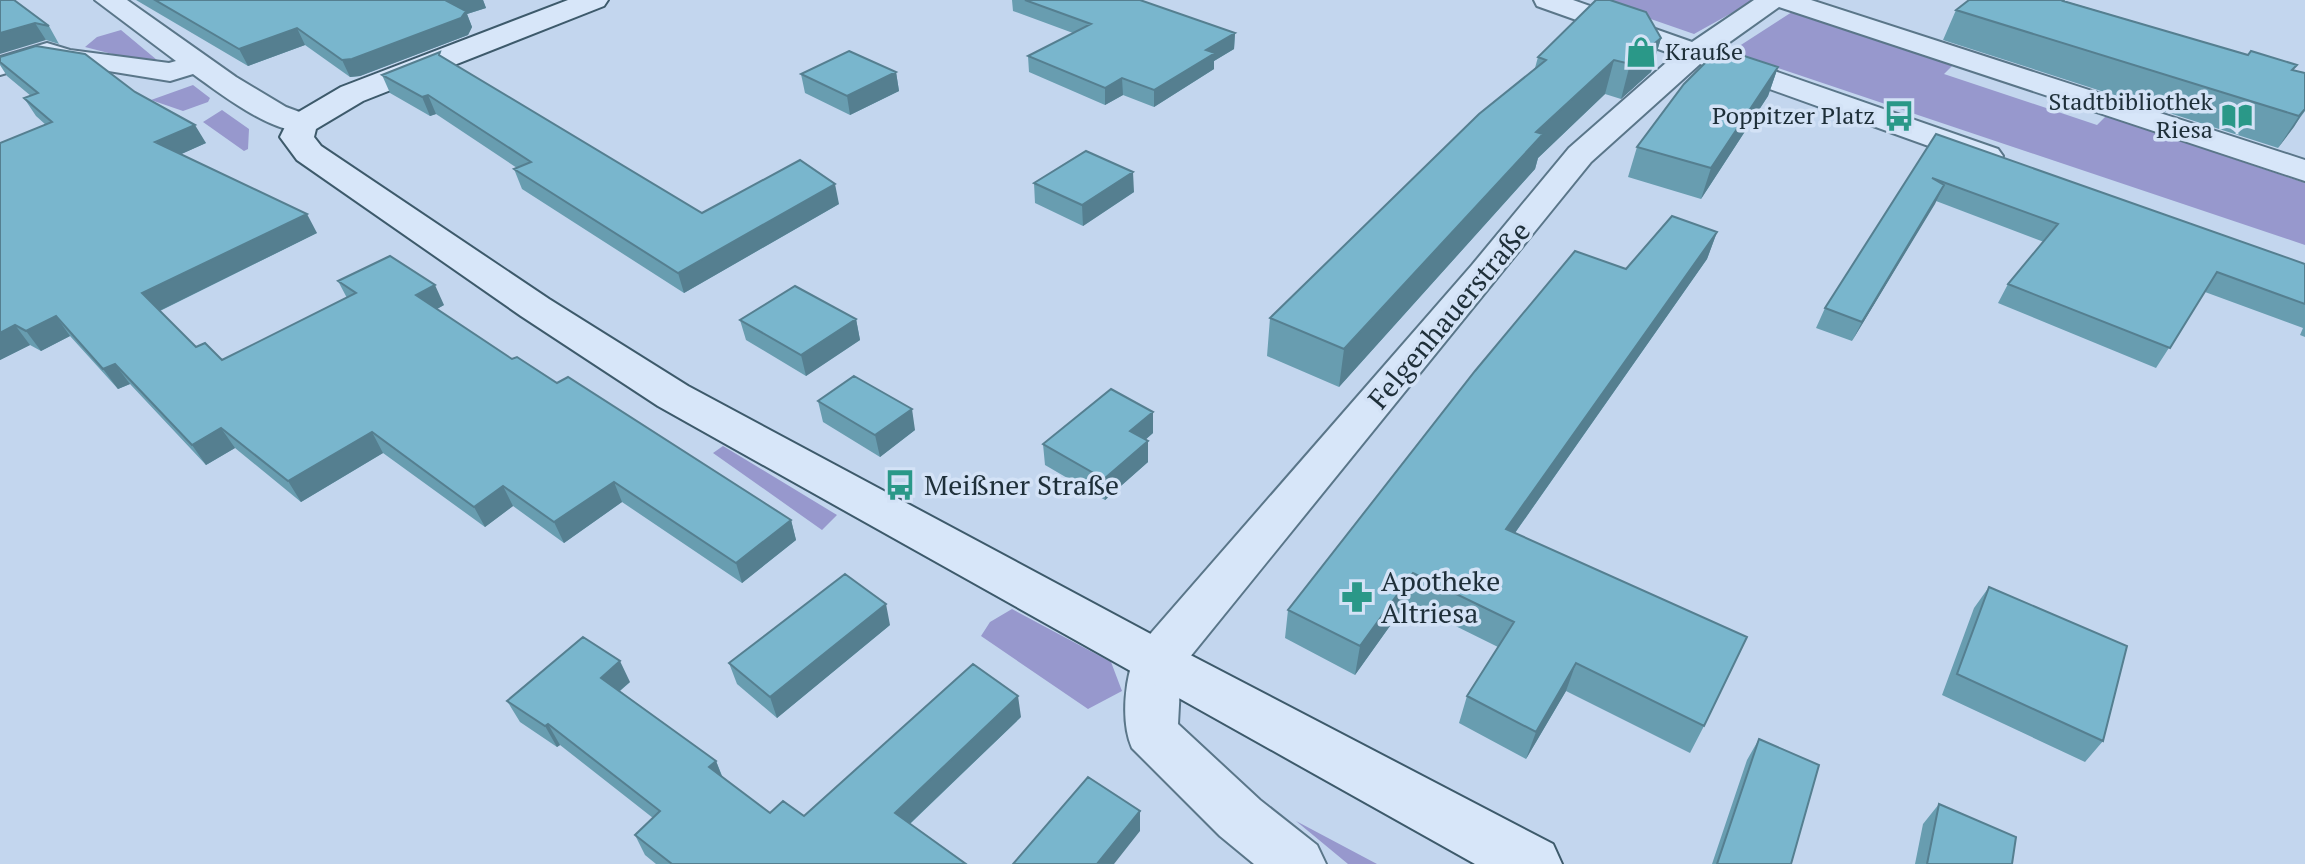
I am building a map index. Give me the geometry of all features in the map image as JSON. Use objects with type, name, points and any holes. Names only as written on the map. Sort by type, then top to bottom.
[{"type":"main road","points":[[594,0],[352,94],[302,124],[297,137],[309,153],[602,353],[673,396],[1156,662],[1532,864]]},
{"type":"street","points":[[1547,0],[2019,168]]},
{"type":"street","name":"Felgenhauerstraße","points":[[1156,662],[1475,286],[1580,155],[1695,53],[1772,0]]},
{"type":"street","points":[[1784,0],[2305,171]]},
{"type":"street","points":[[0,66],[47,52],[105,20],[138,18],[270,113],[302,124]]},
{"type":"street","points":[[47,52],[68,58],[170,72],[199,63]]},
{"type":"street","points":[[1156,662],[1151,732],[1240,818],[1297,864]]},
{"type":"shaded area","points":[[1596,0],[1755,0],[1694,34]]},
{"type":"shaded area","points":[[1792,12],[1953,65],[1944,74],[2097,125],[2106,116],[2305,183],[2305,245],[1730,52]]},
{"type":"shaded area","points":[[121,30],[157,60],[144,62],[85,47],[97,37]]},
{"type":"shaded area","points":[[193,85],[210,98],[208,102],[183,111],[151,100]]},
{"type":"shaded area","points":[[222,110],[249,129],[248,149],[244,151],[203,122]]},
{"type":"shaded area","points":[[723,446],[837,515],[822,530],[713,453]]},
{"type":"shaded area","points":[[1012,609],[1111,662],[1122,691],[1088,709],[981,636],[990,622]]},
{"type":"shaded area","points":[[1296,821],[1377,864],[1348,864]]},
{"type":"building","points":[[0,0],[14,0],[49,26],[35,23],[0,33]]},
{"type":"building","points":[[155,0],[451,0],[447,1],[466,11],[461,18],[342,60],[297,28],[239,49]]},
{"type":"building","points":[[1025,0],[1140,0],[1235,33],[1206,50],[1215,53],[1154,90],[1122,78],[1105,88],[1028,56],[1091,24]]},
{"type":"building","points":[[1596,0],[1610,0],[1646,12],[1661,38],[1630,64],[1614,60],[1536,132],[1543,134],[1344,349],[1270,318],[1479,114],[1546,60],[1538,57]]},
{"type":"building","points":[[1969,0],[2064,0],[2248,55],[2251,51],[2297,65],[2292,70],[2305,73],[2305,109],[2299,116],[1956,10]]},
{"type":"building","points":[[36,46],[85,54],[135,92],[195,125],[155,142],[307,214],[142,293],[196,347],[205,343],[222,360],[356,293],[338,281],[390,256],[435,285],[416,295],[512,359],[517,357],[557,383],[568,377],[791,520],[736,563],[614,482],[554,522],[503,486],[474,507],[372,432],[288,481],[221,428],[192,445],[115,364],[103,369],[56,316],[26,331],[15,325],[0,333],[0,143],[52,122],[24,98],[38,93],[0,62],[0,57]]},
{"type":"building","points":[[849,51],[896,72],[847,96],[801,74]]},
{"type":"building","points":[[440,52],[439,55],[702,213],[800,160],[835,184],[678,273],[514,169],[531,162],[428,95],[422,97],[382,75]]},
{"type":"building","points":[[1716,52],[1732,52],[1778,67],[1711,168],[1637,147],[1684,84]]},
{"type":"building","points":[[1936,134],[2305,264],[2305,304],[2217,272],[2170,348],[2008,284],[2058,224],[1932,178],[1944,185],[1862,322],[1825,308]]},
{"type":"building","points":[[1086,151],[1133,172],[1082,205],[1034,183]]},
{"type":"building","points":[[1672,216],[1717,232],[1506,529],[1747,637],[1704,726],[1576,663],[1536,732],[1467,696],[1514,622],[1413,573],[1360,646],[1288,610],[1475,371],[1575,251],[1626,269]]},
{"type":"building","points":[[795,286],[856,319],[801,355],[740,320]]},
{"type":"building","points":[[854,376],[912,409],[875,435],[818,401]]},
{"type":"building","points":[[1111,389],[1153,412],[1130,431],[1148,441],[1104,479],[1043,444]]},
{"type":"building","points":[[845,574],[886,604],[770,697],[729,663]]},
{"type":"building","points":[[1989,587],[2127,646],[2103,741],[1957,674]]},
{"type":"building","points":[[583,637],[620,661],[601,678],[716,761],[709,767],[770,813],[783,801],[804,816],[973,664],[1018,696],[895,813],[966,864],[672,864],[635,835],[660,811],[548,724],[545,726],[507,701]]},
{"type":"building","points":[[1759,739],[1819,765],[1791,864],[1717,864]]},
{"type":"building","points":[[1088,777],[1140,811],[1097,864],[1013,864]]},
{"type":"building","points":[[1939,804],[2016,837],[2012,864],[1927,864]]},
{"type":"place","name":"Krauße","points":[[1641,52]]},
{"type":"place","name":"Poppitzer Platz","points":[[1899,116]]},
{"type":"place","name":"Stadtbibliothek Riesa","points":[[2237,116]]},
{"type":"place","name":"Meißner Straße","points":[[900,485]]},
{"type":"place","name":"Apotheke Altriesa","points":[[1357,597]]}]
